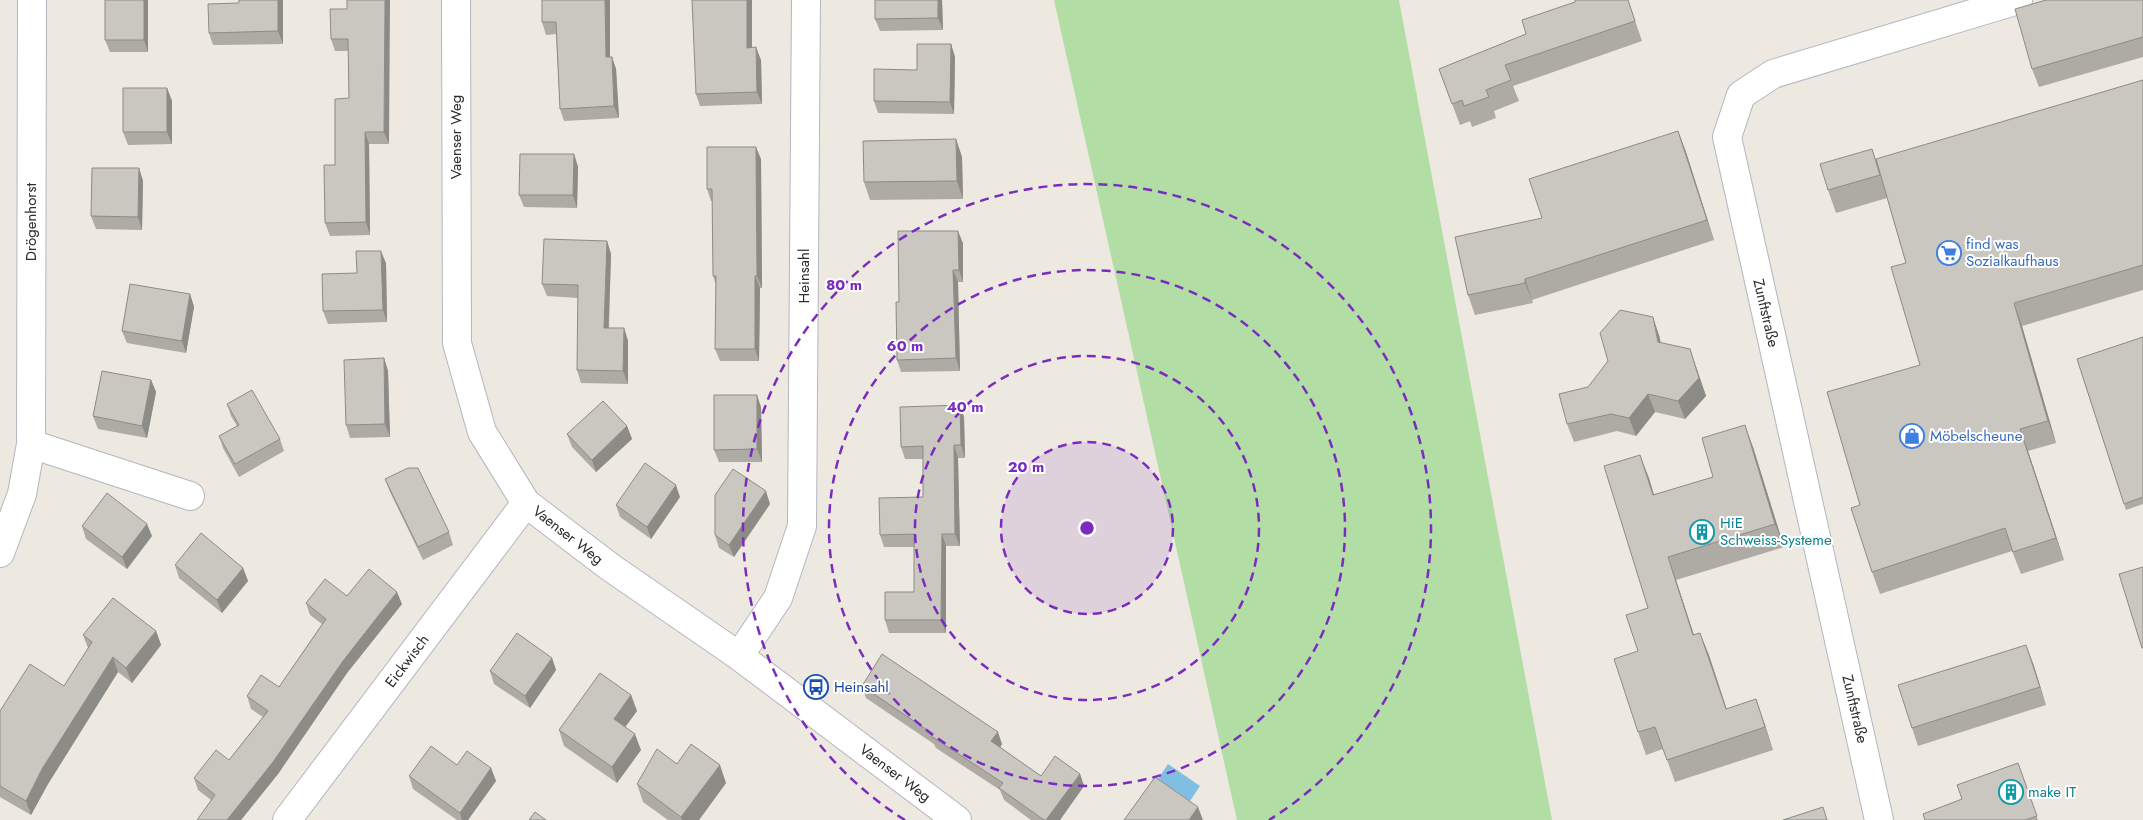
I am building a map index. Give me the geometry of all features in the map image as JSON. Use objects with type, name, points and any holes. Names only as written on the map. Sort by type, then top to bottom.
[{"type":"street","name":"Drögenhorst","points":[[0,553],[22,494],[31,444],[32,0]]},
{"type":"street","name":"Vaenser Weg","points":[[456,0],[456,343],[482,432],[526,503],[610,567],[738,656],[956,820]]},
{"type":"street","name":"Heinsahl","points":[[738,656],[778,598],[802,526],[806,0]]},
{"type":"street","name":"Zunftstraße","points":[[1879,820],[1727,137],[1741,95],[1773,74],[2018,0]]},
{"type":"street","points":[[31,444],[190,496]]},
{"type":"street","name":"Eickwisch","points":[[287,820],[526,503]]},
{"type":"green space","points":[[1054,0],[1399,0],[1552,820],[1237,820]]},
{"type":"water","points":[[1168,764],[1200,786],[1190,801],[1158,779]]},
{"type":"building","points":[[105,0],[144,0],[144,40],[105,40]]},
{"type":"building","points":[[239,0],[278,0],[278,31],[209,33],[208,4],[239,3]]},
{"type":"building","points":[[347,0],[385,0],[384,132],[365,132],[366,222],[325,223],[324,165],[335,165],[335,99],[349,98],[348,39],[331,39],[330,9],[347,9]]},
{"type":"building","points":[[542,0],[605,0],[606,57],[612,57],[614,106],[560,109],[556,22],[542,22]]},
{"type":"building","points":[[692,0],[747,0],[747,48],[756,47],[757,92],[696,94]]},
{"type":"building","points":[[875,0],[938,0],[938,18],[875,19]]},
{"type":"building","points":[[1575,0],[1628,0],[1635,21],[1505,65],[1511,80],[1486,90],[1489,97],[1464,106],[1462,100],[1452,104],[1439,69],[1526,34],[1522,20],[1575,2]]},
{"type":"building","points":[[2046,0],[2143,0],[2143,37],[2032,69],[2015,9]]},
{"type":"building","points":[[917,44],[951,44],[950,102],[874,101],[874,69],[917,70]]},
{"type":"building","points":[[2143,80],[2143,265],[2014,303],[2048,421],[2020,429],[2056,538],[2013,552],[2005,528],[1872,572],[1851,508],[1860,505],[1827,392],[1920,365],[1891,267],[1906,263],[1876,159]]},
{"type":"building","points":[[123,88],[167,88],[167,132],[123,132]]},
{"type":"building","points":[[1678,131],[1707,220],[1525,279],[1525,283],[1468,295],[1455,237],[1542,218],[1529,179]]},
{"type":"building","points":[[956,139],[957,181],[864,182],[863,141]]},
{"type":"building","points":[[707,147],[756,147],[757,276],[755,276],[755,349],[715,349],[716,276],[713,276],[712,189],[707,189]]},
{"type":"building","points":[[1872,149],[1880,175],[1828,190],[1820,164]]},
{"type":"building","points":[[520,154],[574,154],[573,195],[519,195]]},
{"type":"building","points":[[92,168],[139,168],[138,217],[91,216]]},
{"type":"building","points":[[898,231],[958,231],[959,270],[953,270],[956,358],[897,360],[896,302],[899,302]]},
{"type":"building","points":[[544,239],[607,241],[604,328],[624,328],[623,371],[577,370],[578,285],[542,284]]},
{"type":"building","points":[[356,251],[381,251],[383,310],[323,311],[322,274],[357,273]]},
{"type":"building","points":[[130,284],[190,294],[182,341],[122,331]]},
{"type":"building","points":[[1620,310],[1653,317],[1658,342],[1690,349],[1699,378],[1678,401],[1648,394],[1629,418],[1611,414],[1567,424],[1559,394],[1588,387],[1608,361],[1600,333]]},
{"type":"building","points":[[2143,337],[2143,497],[2124,504],[2077,359]]},
{"type":"building","points":[[384,358],[385,424],[346,425],[344,360]]},
{"type":"building","points":[[102,371],[151,380],[142,426],[93,416]]},
{"type":"building","points":[[252,390],[280,439],[235,464],[219,436],[239,425],[227,404]]},
{"type":"building","points":[[714,395],[757,395],[757,449],[714,450]]},
{"type":"building","points":[[603,401],[627,426],[592,460],[567,434]]},
{"type":"building","points":[[960,405],[961,445],[954,445],[955,534],[942,534],[941,620],[885,620],[885,592],[914,592],[914,534],[880,535],[879,498],[923,497],[923,446],[901,447],[900,407]]},
{"type":"building","points":[[1745,425],[1775,524],[1668,557],[1693,635],[1700,633],[1726,709],[1756,699],[1765,727],[1667,760],[1655,727],[1638,732],[1614,659],[1638,651],[1626,615],[1648,608],[1604,466],[1640,455],[1653,495],[1713,477],[1702,438]]},
{"type":"building","points":[[645,463],[676,485],[647,527],[616,505]]},
{"type":"building","points":[[408,468],[418,468],[449,532],[418,547],[385,479]]},
{"type":"building","points":[[733,469],[766,491],[729,545],[715,535],[715,495]]},
{"type":"building","points":[[107,493],[147,524],[122,557],[82,526]]},
{"type":"building","points":[[201,533],[243,568],[217,600],[175,565]]},
{"type":"building","points":[[2143,567],[2143,648],[2142,648],[2119,574]]},
{"type":"building","points":[[369,569],[397,592],[343,661],[273,762],[227,820],[197,820],[215,795],[194,778],[216,750],[229,760],[268,711],[247,696],[261,675],[279,687],[326,619],[306,603],[325,579],[347,596]]},
{"type":"building","points":[[113,598],[156,631],[126,668],[113,657],[42,769],[26,801],[0,786],[0,711],[30,664],[64,686],[92,642],[83,635]]},
{"type":"building","points":[[517,633],[552,658],[525,696],[490,671]]},
{"type":"building","points":[[2026,645],[2040,687],[1912,728],[1898,685]]},
{"type":"building","points":[[882,654],[998,732],[991,741],[1041,776],[1055,756],[1080,774],[1046,820],[999,788],[1003,783],[931,736],[933,734],[862,686]]},
{"type":"building","points":[[600,673],[631,695],[614,719],[635,734],[612,767],[559,730]]},
{"type":"building","points":[[691,744],[720,765],[681,817],[637,784],[657,749],[677,764]]},
{"type":"building","points":[[431,746],[457,765],[467,751],[491,768],[460,813],[409,776]]},
{"type":"building","points":[[2018,763],[2037,816],[2025,820],[1925,820],[1923,814],[1962,799],[1957,785]]},
{"type":"building","points":[[1155,777],[1198,807],[1189,820],[1124,820]]},
{"type":"building","points":[[1823,807],[1827,820],[1783,820]]},
{"type":"building","points":[[535,812],[546,820],[529,820]]},
{"type":"place","name":"find was Sozialkaufhaus","points":[[1949,253]]},
{"type":"place","name":"Möbelscheune","points":[[1912,436]]},
{"type":"place","name":"HiE Schweiss-Systeme","points":[[1702,532]]},
{"type":"place","name":"Heinsahl","points":[[816,687]]},
{"type":"place","name":"make IT","points":[[2011,792]]}]
